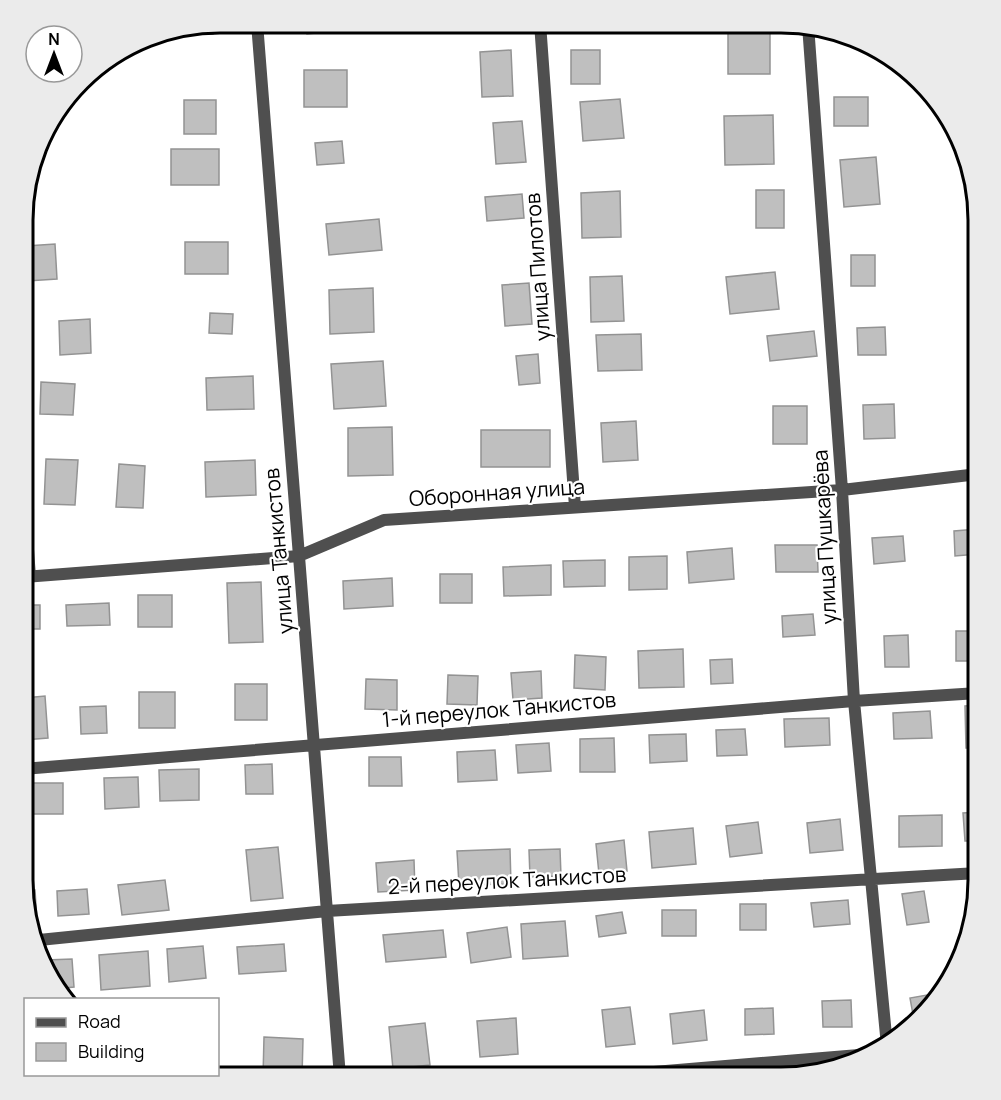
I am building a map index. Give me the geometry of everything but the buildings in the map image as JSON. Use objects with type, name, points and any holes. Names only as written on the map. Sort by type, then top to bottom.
[{"type":"street","name":"улица Танкистов","points":[[258,33],[339,1067]]},
{"type":"street","name":"улица Пилотов","points":[[541,33],[575,507]]},
{"type":"street","name":"улица Пушкарёва","points":[[809,36],[842,490],[854,700],[886,1034]]},
{"type":"street","name":"Оборонная улица","points":[[33,577],[299,556],[384,520],[842,490],[968,475]]},
{"type":"street","name":"1-й переулок Танкистов","points":[[33,768],[854,700],[968,694]]},
{"type":"street","name":"2-й переулок Танкистов","points":[[43,940],[327,911],[968,874]]},
{"type":"street","points":[[714,1067],[843,1056]]}]
